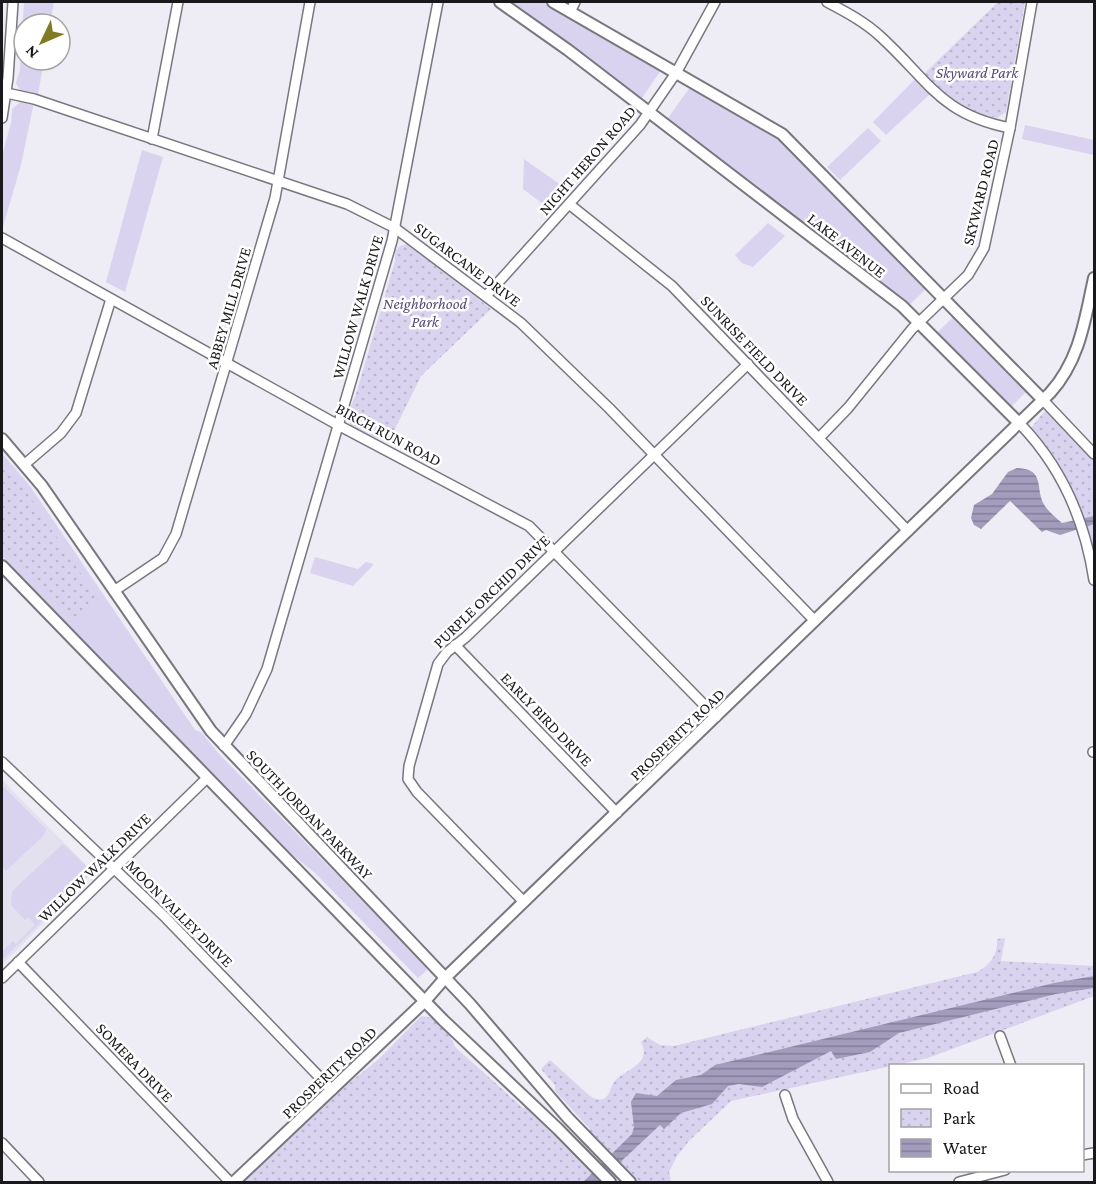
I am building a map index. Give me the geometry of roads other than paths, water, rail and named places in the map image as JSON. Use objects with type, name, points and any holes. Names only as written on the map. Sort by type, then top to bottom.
[{"type":"street","points":[[2,118],[13,2]]},
{"type":"street","points":[[152,139],[178,2]]},
{"type":"street","name":"ABBEY MILL DRIVE","points":[[114,591],[156,563],[174,542],[278,181],[310,2]]},
{"type":"street","name":"WILLOW WALK DRIVE","points":[[224,746],[246,714],[267,669],[395,228],[438,2]]},
{"type":"street","name":"LAKE AVENUE","points":[[500,2],[650,112],[919,322],[1019,423],[1049,458],[1073,507],[1084,537],[1095,580]]},
{"type":"street","name":"LAKE AVENUE","points":[[553,2],[782,134],[1095,454]]},
{"type":"street","points":[[570,12],[575,2]]},
{"type":"street","name":"NIGHT HERON ROAD","points":[[486,296],[650,112],[676,73],[715,2]]},
{"type":"street","points":[[827,2],[873,30],[949,106],[969,117],[1010,128]]},
{"type":"street","name":"SKYWARD ROAD","points":[[819,438],[848,408],[919,322],[968,274],[984,248],[1010,128],[1032,2]]},
{"type":"street","name":"SUGARCANE DRIVE","points":[[4,93],[28,97],[358,208],[395,228],[533,334],[815,621]]},
{"type":"street","name":"SUNRISE FIELD DRIVE","points":[[569,204],[666,280],[908,531]]},
{"type":"street","name":"BIRCH RUN ROAD","points":[[2,238],[338,425],[522,520],[555,549],[716,717]]},
{"type":"street","name":"PROSPERITY ROAD","points":[[232,1182],[333,1090],[425,1001],[445,978],[1043,400],[1073,362],[1095,278]]},
{"type":"street","points":[[25,464],[61,433],[76,413],[111,299]]},
{"type":"street","name":"PURPLE ORCHID DRIVE","points":[[524,902],[417,792],[408,779],[409,766],[438,664],[747,364]]},
{"type":"street","name":"SOUTH JORDAN PARKWAY","points":[[2,439],[25,464],[191,706],[224,746],[445,978],[584,1135],[630,1182]]},
{"type":"street","points":[[2,566],[425,1001],[610,1182]]},
{"type":"street","name":"EARLY BIRD DRIVE","points":[[455,645],[617,813]]},
{"type":"street","name":"MOON VALLEY DRIVE","points":[[2,762],[114,869],[333,1090]]},
{"type":"street","name":"WILLOW WALK DRIVE","points":[[2,978],[207,778]]},
{"type":"street","name":"SOMERA DRIVE","points":[[18,962],[232,1182]]},
{"type":"street","points":[[1000,1036],[1011,1064]]},
{"type":"street","points":[[784,1095],[793,1119],[828,1182]]},
{"type":"street","points":[[2,1143],[39,1182]]},
{"type":"street","points":[[959,1182],[997,1172]]},
{"type":"water","points":[[1017,468],[1026,469],[1036,476],[1045,506],[1062,523],[1094,516],[1094,524],[1060,535],[1046,530],[1042,532],[1010,501],[981,529],[974,525],[971,518],[974,505],[992,494],[1008,472]]},
{"type":"water","points":[[1094,976],[1094,988],[1056,994],[899,1033],[870,1052],[836,1059],[831,1051],[762,1087],[739,1084],[728,1086],[712,1104],[681,1113],[664,1129],[660,1125],[599,1182],[583,1182],[632,1134],[634,1127],[631,1102],[636,1093],[657,1096],[676,1080],[701,1075],[715,1065],[1054,983]]},
{"type":"park label","name":"Skyward Park","points":[[977,72]]},
{"type":"park label","name":"Neighborhood Park","points":[[425,312]]}]
